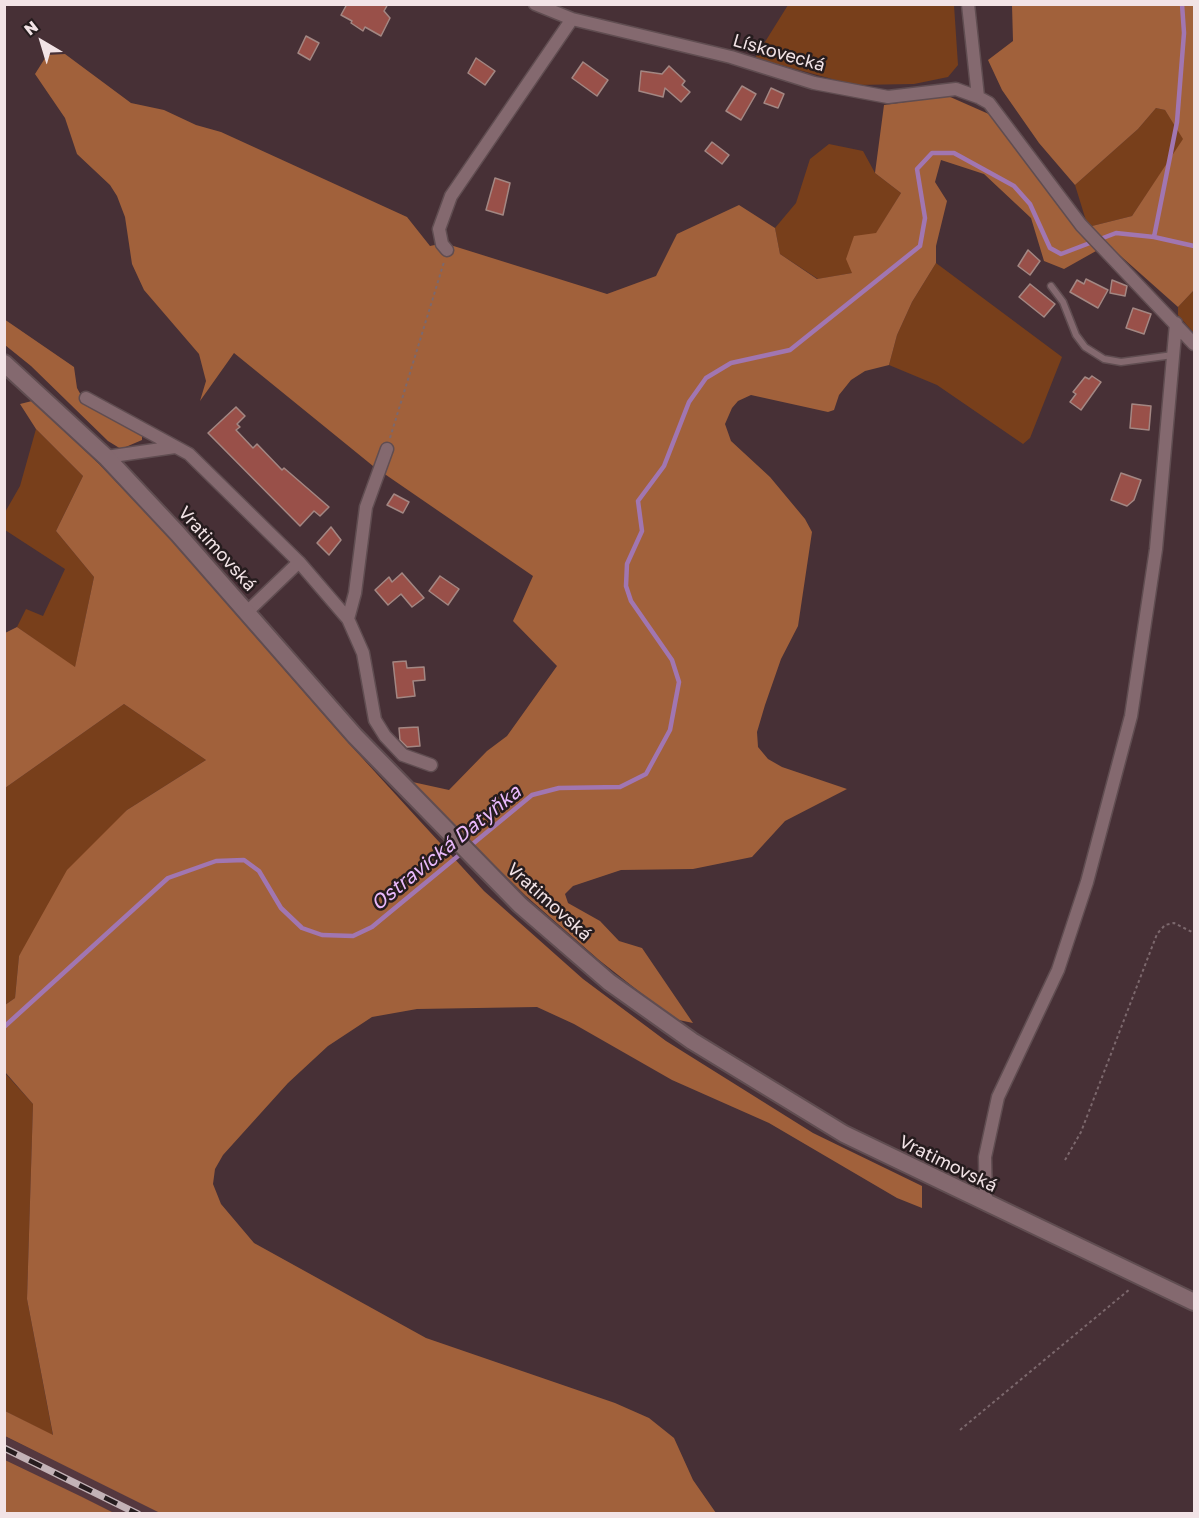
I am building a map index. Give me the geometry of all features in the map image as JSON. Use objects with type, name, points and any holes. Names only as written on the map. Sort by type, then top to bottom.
[{"type":"main road","name":"Vratimovská","points":[[4,363],[106,457],[247,612],[355,736],[520,905],[609,982],[692,1041],[844,1134],[1194,1302]]},
{"type":"street","name":"Lískovecká","points":[[535,4],[572,19],[731,57],[814,83],[888,97],[956,88],[978,97]]},
{"type":"street","points":[[968,4],[978,97],[989,103],[1081,225],[1194,344]]},
{"type":"street","points":[[447,250],[442,244],[439,229],[451,196],[572,19]]},
{"type":"street","points":[[986,1204],[985,1157],[998,1097],[1058,970],[1087,882],[1131,716],[1156,549],[1176,323]]},
{"type":"street","points":[[86,398],[189,454],[299,562],[348,619],[363,653],[375,720],[385,736],[403,755],[431,765]]},
{"type":"street","points":[[106,457],[175,447]]},
{"type":"street","points":[[348,619],[355,593],[366,507],[387,449]]},
{"type":"street","points":[[247,612],[299,562]]},
{"type":"lane","points":[[1051,286],[1063,302],[1069,321],[1085,347],[1104,359],[1121,362],[1174,355]]},
{"type":"path","points":[[387,449],[447,250]]},
{"type":"path","points":[[1065,1160],[1081,1132],[1157,934],[1165,925],[1174,924],[1194,933]]},
{"type":"path","points":[[960,1430],[1143,1278]]},
{"type":"shaded area","points":[[788,5],[954,5],[958,65],[948,77],[914,84],[854,85],[755,58]]},
{"type":"shaded area","points":[[1012,5],[1194,5],[1194,290],[1178,307],[1088,227],[1132,216],[1183,139],[1165,110],[1156,108],[1138,129],[1075,185],[1039,143],[1002,90],[988,60],[1013,41]]},
{"type":"shaded area","points":[[65,54],[131,103],[164,110],[196,125],[221,132],[407,217],[430,246],[444,243],[607,294],[656,276],[677,234],[739,205],[775,228],[780,254],[817,279],[852,273],[846,259],[854,236],[876,233],[901,193],[875,173],[884,105],[948,96],[991,115],[1096,251],[1064,269],[1044,261],[1031,218],[984,174],[941,160],[935,182],[947,201],[936,246],[936,263],[912,302],[897,335],[889,365],[865,371],[851,380],[839,395],[834,410],[828,412],[751,395],[738,401],[732,408],[725,424],[731,441],[770,477],[805,519],[812,532],[798,626],[781,659],[765,705],[757,732],[758,747],[768,759],[782,767],[847,789],[785,821],[752,857],[693,869],[621,870],[573,886],[565,894],[568,903],[600,921],[619,941],[642,948],[693,1023],[674,1019],[599,960],[526,896],[408,781],[449,790],[487,751],[507,736],[557,666],[513,621],[533,576],[373,466],[234,353],[200,401],[206,381],[199,354],[144,290],[132,264],[125,217],[117,196],[110,185],[77,154],[65,118],[35,74],[47,55]]},
{"type":"shaded area","points":[[1156,108],[1165,110],[1184,139],[1132,216],[1088,227],[1075,185],[1138,129]]},
{"type":"shaded area","points":[[829,144],[863,151],[875,173],[901,193],[852,273],[818,279],[780,254],[775,228],[796,203],[810,159]]},
{"type":"shaded area","points":[[936,263],[1062,357],[1030,438],[1023,444],[937,385],[889,365],[897,335],[912,302]]},
{"type":"shaded area","points":[[1194,290],[1194,333],[1178,315],[1178,307]]},
{"type":"shaded area","points":[[4,319],[74,367],[77,388],[82,397],[142,435],[142,440],[121,449],[108,441],[31,366],[5,345]]},
{"type":"shaded area","points":[[32,401],[99,464],[165,533],[343,737],[484,891],[583,979],[666,1041],[813,1133],[922,1186],[922,1208],[897,1198],[769,1123],[672,1080],[574,1024],[537,1007],[417,1009],[372,1017],[328,1046],[288,1083],[223,1155],[215,1169],[213,1184],[221,1204],[254,1243],[426,1338],[615,1403],[649,1418],[674,1438],[693,1480],[716,1513],[160,1513],[5,1436],[5,1411],[53,1435],[27,1299],[33,1104],[5,1072],[5,1005],[15,998],[19,956],[67,870],[127,810],[206,760],[124,704],[5,788],[5,633],[17,627],[75,667],[94,577],[56,531],[83,476],[36,429],[20,404]]},
{"type":"shaded area","points":[[36,429],[83,476],[56,531],[94,577],[75,668],[17,627],[26,609],[43,616],[65,569],[5,530],[4,514],[20,486]]},
{"type":"shaded area","points":[[124,704],[206,760],[127,810],[19,956],[15,998],[5,1005],[5,788]]},
{"type":"shaded area","points":[[4,1072],[33,1104],[27,1299],[53,1436],[5,1411]]},
{"type":"shaded area","points":[[4,1436],[160,1513],[114,1513],[5,1460]]},
{"type":"shaded area","points":[[5,1460],[80,1496],[114,1513],[5,1513]]},
{"type":"building","points":[[347,4],[388,4],[384,11],[390,18],[381,36],[365,27],[363,31],[341,15]]},
{"type":"building","points":[[306,36],[319,43],[310,60],[298,53]]},
{"type":"building","points":[[476,58],[495,71],[485,85],[468,73]]},
{"type":"building","points":[[583,62],[608,80],[597,96],[572,78]]},
{"type":"building","points":[[669,66],[685,81],[682,85],[690,92],[681,102],[665,88],[663,97],[639,91],[641,71],[662,74]]},
{"type":"building","points":[[742,86],[756,94],[741,120],[726,111]]},
{"type":"building","points":[[771,88],[784,94],[778,108],[764,103]]},
{"type":"building","points":[[712,142],[729,155],[722,164],[705,151]]},
{"type":"building","points":[[495,178],[510,183],[503,215],[486,210]]},
{"type":"building","points":[[1028,250],[1040,261],[1030,275],[1018,266]]},
{"type":"building","points":[[1086,279],[1108,290],[1098,308],[1070,292],[1077,280],[1084,284]]},
{"type":"building","points":[[1112,280],[1127,286],[1125,296],[1110,293]]},
{"type":"building","points":[[1030,284],[1055,304],[1044,317],[1019,297]]},
{"type":"building","points":[[1133,308],[1151,314],[1144,334],[1126,328]]},
{"type":"building","points":[[1092,376],[1101,382],[1081,410],[1070,402],[1076,394],[1073,392],[1085,377],[1089,379]]},
{"type":"building","points":[[1132,404],[1151,406],[1149,430],[1130,428]]},
{"type":"building","points":[[236,407],[245,416],[237,424],[240,427],[236,430],[253,448],[257,444],[282,470],[284,468],[329,507],[320,516],[314,511],[300,526],[208,433]]},
{"type":"building","points":[[1121,473],[1141,480],[1134,500],[1127,506],[1111,500]]},
{"type":"building","points":[[394,494],[409,502],[403,513],[387,505]]},
{"type":"building","points":[[331,527],[341,540],[329,555],[317,543]]},
{"type":"building","points":[[402,573],[424,598],[412,607],[401,594],[388,605],[375,590],[389,577],[392,582]]},
{"type":"building","points":[[440,576],[459,589],[448,605],[429,591]]},
{"type":"building","points":[[406,661],[407,668],[424,667],[425,680],[413,681],[415,696],[397,698],[393,662]]},
{"type":"building","points":[[418,727],[420,746],[407,747],[400,740],[399,728]]},
{"type":"waterway","points":[[1154,237],[1177,122],[1184,33],[1182,4]]},
{"type":"waterway","name":"Ostravická Datyňka","points":[[4,1027],[168,878],[216,861],[244,860],[259,871],[281,908],[302,928],[322,935],[353,936],[372,927],[532,795],[559,788],[620,787],[646,774],[670,730],[679,682],[672,660],[631,601],[626,586],[627,564],[642,531],[638,501],[664,466],[689,402],[706,378],[731,363],[790,350],[920,246],[925,218],[917,169],[932,153],[954,153],[1014,186],[1030,204],[1050,248],[1061,254],[1116,233],[1154,237],[1194,246]]},
{"type":"railway","points":[[4,1448],[138,1514]]}]
